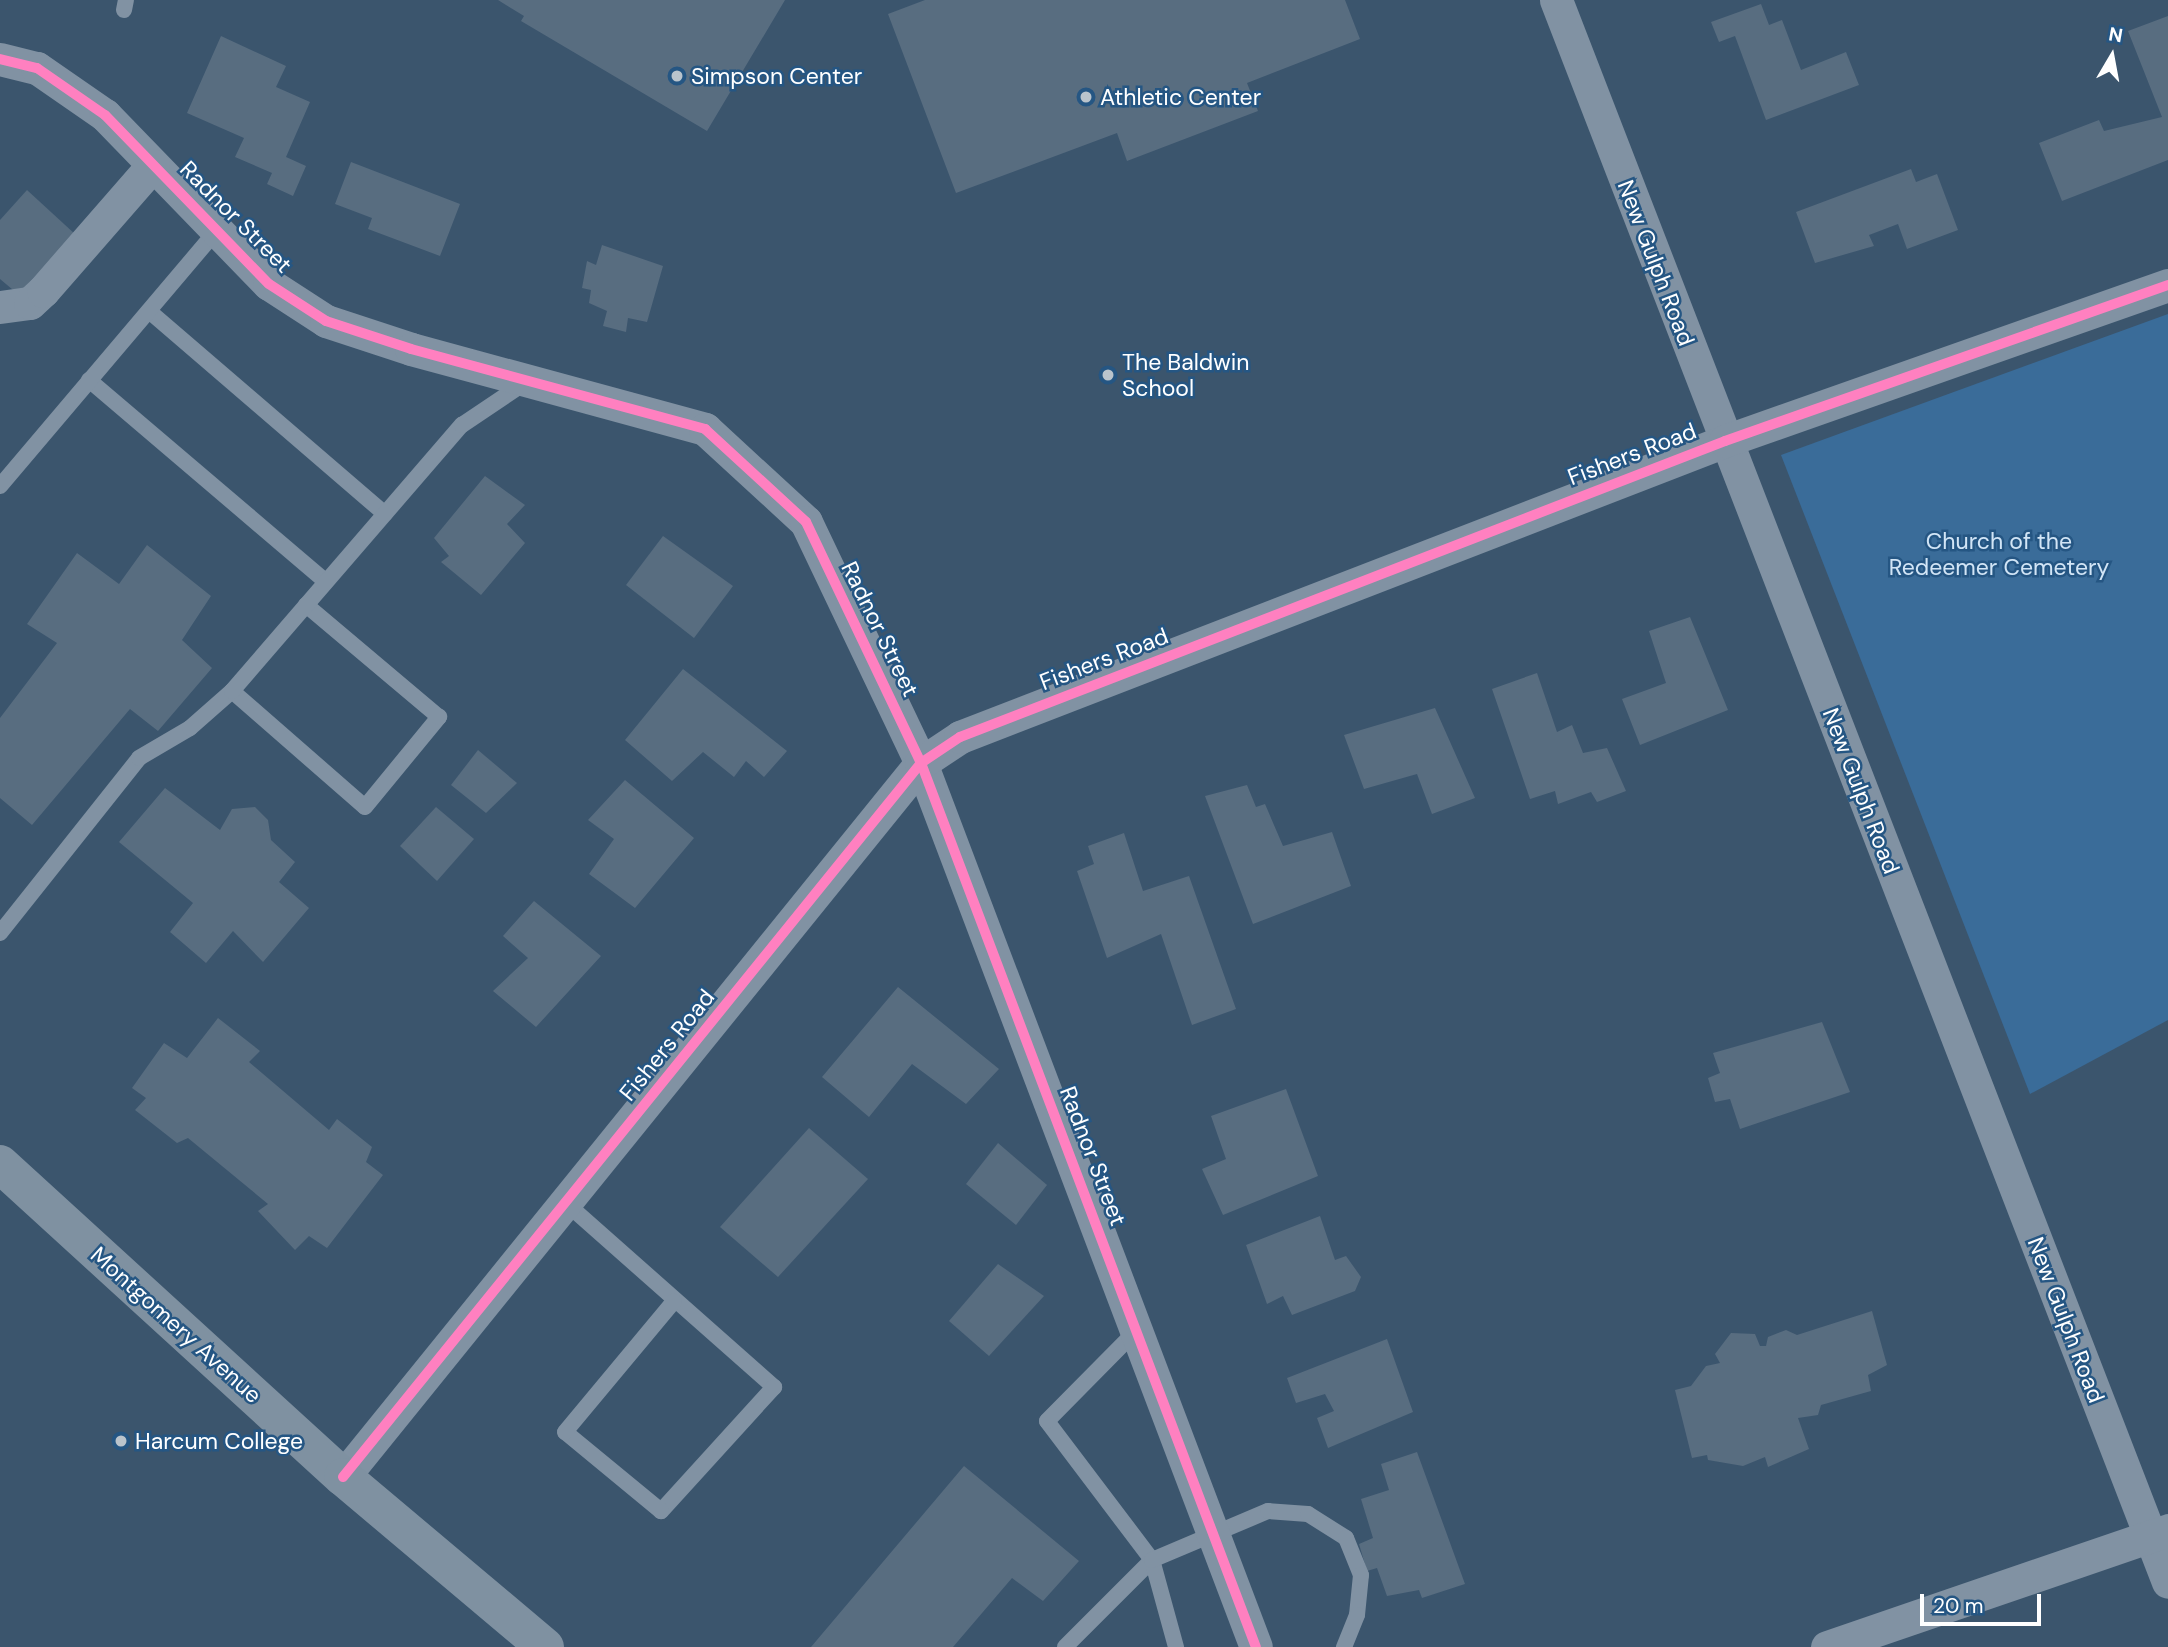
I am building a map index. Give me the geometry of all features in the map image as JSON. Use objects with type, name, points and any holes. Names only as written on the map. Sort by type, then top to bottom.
[{"type":"main road","name":"Montgomery Avenue","points":[[0,1164],[343,1477],[545,1647]]},
{"type":"street","name":"New Gulph Road","points":[[1556,0],[1725,441],[2159,1534],[2168,1582]]},
{"type":"street","name":"Radnor Street","points":[[0,59],[37,68],[105,115],[269,284],[326,321],[528,381],[705,429],[806,522],[921,763],[1256,1647]]},
{"type":"street","points":[[0,307],[30,303],[43,291],[153,165]]},
{"type":"street","name":"Fishers Road","points":[[343,1477],[921,763],[960,737],[1725,441],[2168,285]]},
{"type":"street","points":[[1827,1647],[2159,1534]]},
{"type":"lane","points":[[0,486],[217,230]]},
{"type":"lane","points":[[149,311],[385,514]]},
{"type":"lane","points":[[89,380],[326,582]]},
{"type":"lane","points":[[0,933],[139,758],[190,728],[232,691],[462,425],[528,381]]},
{"type":"lane","points":[[232,691],[365,807],[439,718],[306,605]]},
{"type":"lane","points":[[566,1203],[774,1387],[661,1511],[565,1432],[674,1301]]},
{"type":"lane","points":[[1136,1331],[1047,1421],[1152,1560],[1176,1647]]},
{"type":"lane","points":[[1065,1647],[1152,1560],[1268,1511],[1308,1514],[1346,1538],[1362,1575],[1357,1615],[1344,1647]]},
{"type":"green space","name":"Church of the Redeemer Cemetery","points":[[2168,314],[2168,1020],[2030,1094],[1781,455]]},
{"type":"building","name":"Simpson Center","points":[[498,0],[785,0],[707,131],[521,21],[524,16]]},
{"type":"building","name":"Athletic Center","points":[[925,0],[1345,0],[1360,39],[1247,83],[1258,111],[1127,161],[1117,133],[956,193],[888,14]]},
{"type":"building","points":[[1761,4],[1769,25],[1782,20],[1801,70],[1846,52],[1859,85],[1766,120],[1735,36],[1719,42],[1711,22]]},
{"type":"building","points":[[2168,16],[2168,160],[2062,201],[2039,143],[2099,120],[2104,131],[2162,117],[2128,31]]},
{"type":"building","points":[[221,36],[286,66],[276,87],[310,102],[286,157],[306,166],[293,196],[267,184],[272,173],[235,157],[244,138],[187,113]]},
{"type":"building","points":[[351,162],[460,204],[440,256],[368,229],[372,218],[335,204]]},
{"type":"building","points":[[1911,169],[1916,182],[1937,174],[1958,230],[1907,249],[1898,224],[1869,235],[1874,246],[1815,263],[1796,212]]},
{"type":"building","points":[[27,190],[76,235],[19,295],[0,279],[0,220]]},
{"type":"building","points":[[602,245],[663,266],[647,322],[628,318],[626,332],[603,326],[607,311],[589,303],[591,290],[582,288],[587,261],[596,265]]},
{"type":"building","points":[[485,476],[525,505],[507,524],[525,543],[481,595],[441,562],[449,556],[434,538]]},
{"type":"building","points":[[663,536],[733,586],[694,638],[626,585]]},
{"type":"building","points":[[147,545],[211,596],[182,640],[212,668],[158,731],[130,709],[32,825],[0,798],[0,718],[57,643],[27,624],[77,553],[119,584]]},
{"type":"building","points":[[1690,617],[1728,710],[1640,745],[1622,699],[1666,683],[1649,631]]},
{"type":"building","points":[[683,669],[787,751],[764,777],[746,761],[734,777],[703,752],[672,781],[625,740]]},
{"type":"building","points":[[1537,673],[1557,732],[1572,725],[1583,753],[1607,748],[1626,791],[1597,802],[1591,792],[1558,804],[1555,791],[1530,799],[1492,689]]},
{"type":"building","points":[[1435,708],[1475,798],[1432,814],[1417,774],[1364,789],[1344,735]]},
{"type":"building","points":[[478,750],[517,783],[486,813],[451,785]]},
{"type":"building","points":[[625,780],[694,838],[635,908],[589,874],[614,839],[588,820]]},
{"type":"building","points":[[1247,785],[1256,807],[1265,804],[1283,846],[1332,832],[1351,886],[1253,924],[1205,796]]},
{"type":"building","points":[[165,788],[220,830],[232,809],[255,807],[268,820],[271,840],[295,862],[279,882],[309,908],[263,962],[233,931],[206,963],[170,932],[193,903],[119,842]]},
{"type":"building","points":[[436,807],[474,839],[437,881],[400,846]]},
{"type":"building","points":[[1124,833],[1143,891],[1189,876],[1236,1009],[1192,1025],[1161,934],[1107,958],[1077,871],[1094,864],[1088,846]]},
{"type":"building","points":[[534,901],[601,956],[536,1027],[493,991],[528,958],[503,936]]},
{"type":"building","points":[[898,987],[999,1069],[966,1104],[912,1064],[869,1117],[822,1077]]},
{"type":"building","points":[[218,1018],[260,1051],[249,1062],[329,1130],[337,1119],[372,1147],[366,1162],[383,1175],[327,1248],[309,1236],[295,1250],[258,1211],[268,1204],[188,1138],[177,1143],[135,1110],[146,1098],[132,1088],[164,1043],[187,1058]]},
{"type":"building","points":[[1822,1022],[1850,1092],[1740,1129],[1730,1099],[1715,1102],[1708,1078],[1720,1073],[1713,1053]]},
{"type":"building","points":[[1286,1089],[1318,1176],[1223,1215],[1202,1169],[1226,1159],[1211,1116]]},
{"type":"building","points":[[809,1128],[868,1179],[778,1277],[720,1227]]},
{"type":"building","points":[[998,1143],[1047,1185],[1016,1225],[966,1184]]},
{"type":"building","points":[[1320,1216],[1335,1260],[1346,1256],[1361,1277],[1355,1291],[1292,1315],[1283,1296],[1267,1304],[1246,1245]]},
{"type":"building","points":[[998,1264],[1044,1296],[989,1356],[949,1321]]},
{"type":"building","points":[[1872,1311],[1887,1365],[1868,1375],[1871,1391],[1821,1405],[1818,1415],[1798,1418],[1809,1449],[1768,1467],[1765,1457],[1743,1466],[1708,1460],[1707,1455],[1692,1458],[1675,1390],[1691,1386],[1706,1366],[1720,1363],[1715,1354],[1731,1333],[1755,1334],[1760,1346],[1766,1346],[1768,1337],[1786,1330],[1797,1335]]},
{"type":"building","points":[[1387,1339],[1413,1412],[1328,1448],[1317,1418],[1334,1411],[1325,1394],[1296,1403],[1287,1378]]},
{"type":"building","points":[[1417,1452],[1465,1584],[1422,1598],[1419,1590],[1387,1596],[1377,1568],[1367,1571],[1359,1544],[1373,1538],[1361,1499],[1389,1490],[1381,1464]]},
{"type":"building","points":[[964,1466],[1079,1561],[1043,1601],[1012,1578],[953,1647],[811,1647]]},
{"type":"cycle path","points":[[0,59],[37,68],[105,115],[269,284],[326,321],[411,349],[705,429],[806,522],[921,763],[1256,1647]]},
{"type":"cycle path","points":[[343,1477],[921,763],[960,737],[1725,441],[2168,285]]},
{"type":"place","name":"Simpson Center","points":[[677,76]]},
{"type":"place","name":"Athletic Center","points":[[1086,97]]},
{"type":"place","name":"The Baldwin School","points":[[1108,375]]},
{"type":"place","name":"Harcum College","points":[[121,1441]]}]
